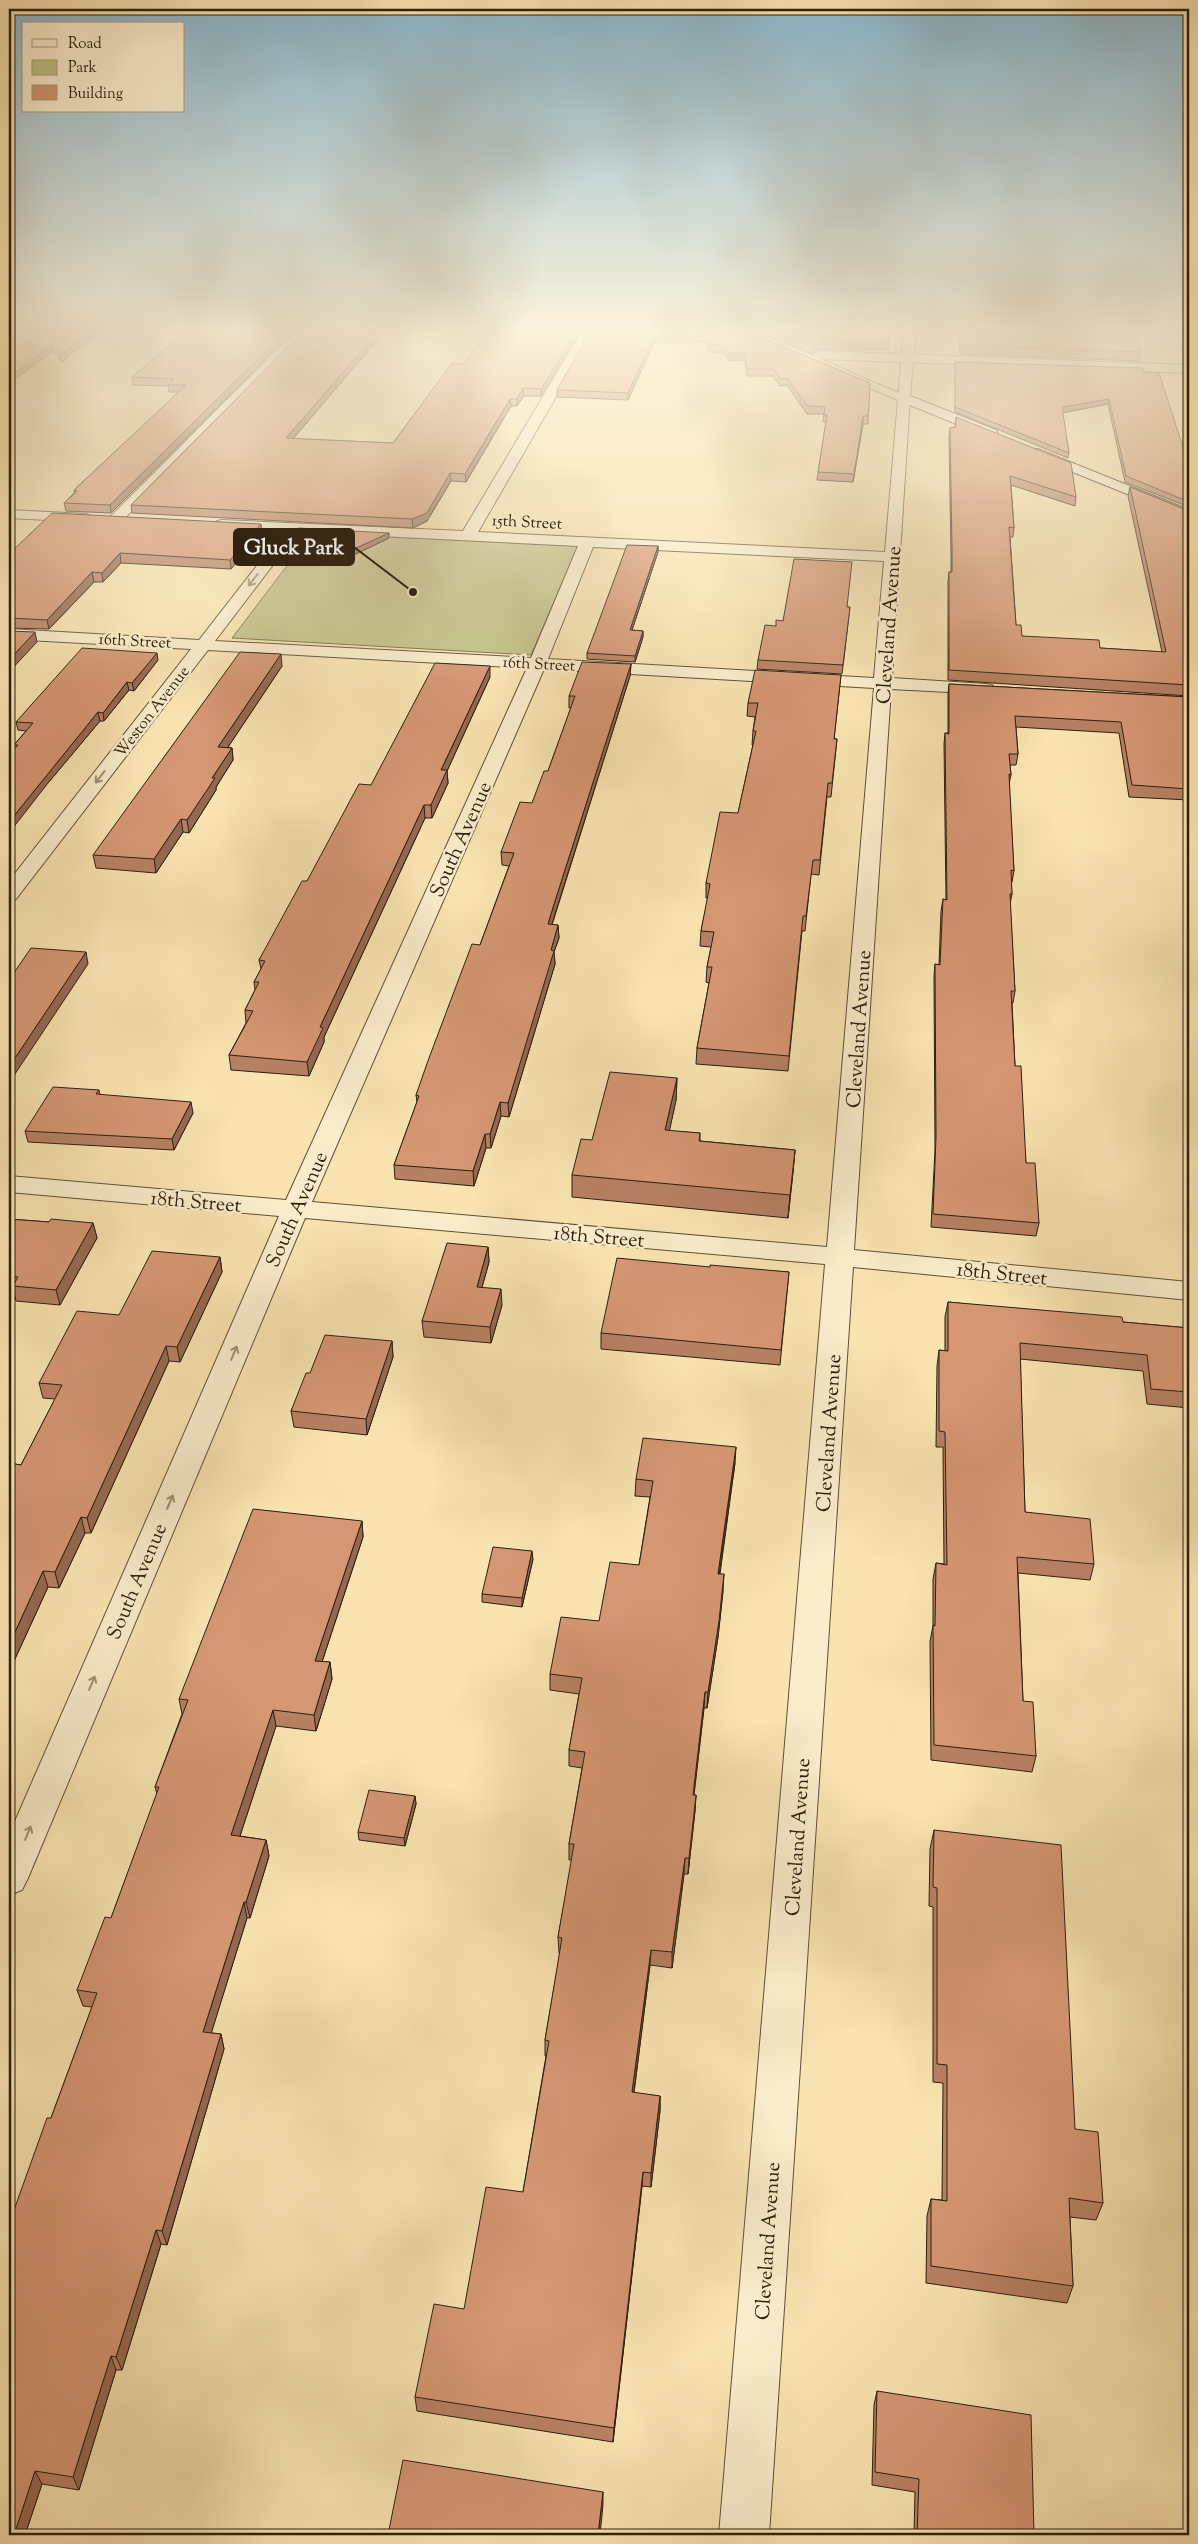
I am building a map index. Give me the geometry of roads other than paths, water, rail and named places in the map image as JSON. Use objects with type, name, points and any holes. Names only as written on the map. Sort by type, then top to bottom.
[{"type":"street","points":[[116,520],[185,450]]},
{"type":"street","points":[[468,536],[519,450]]},
{"type":"street","name":"Cleveland Avenue","points":[[744,2535],[900,450]]},
{"type":"street","points":[[1031,450],[1189,515]]},
{"type":"street","points":[[11,516],[136,520]]},
{"type":"street","name":"15th Street","points":[[205,524],[893,557]]},
{"type":"street","name":"Weston Avenue","points":[[9,895],[294,528]]},
{"type":"street","name":"South Avenue","points":[[9,1878],[295,1210],[538,663],[587,542]]},
{"type":"street","name":"16th Street","points":[[9,634],[1002,690]]},
{"type":"street","name":"18th Street","points":[[9,1184],[841,1257],[1189,1291]]},
{"type":"place","name":"Gluck Park","points":[[413,592]]}]
